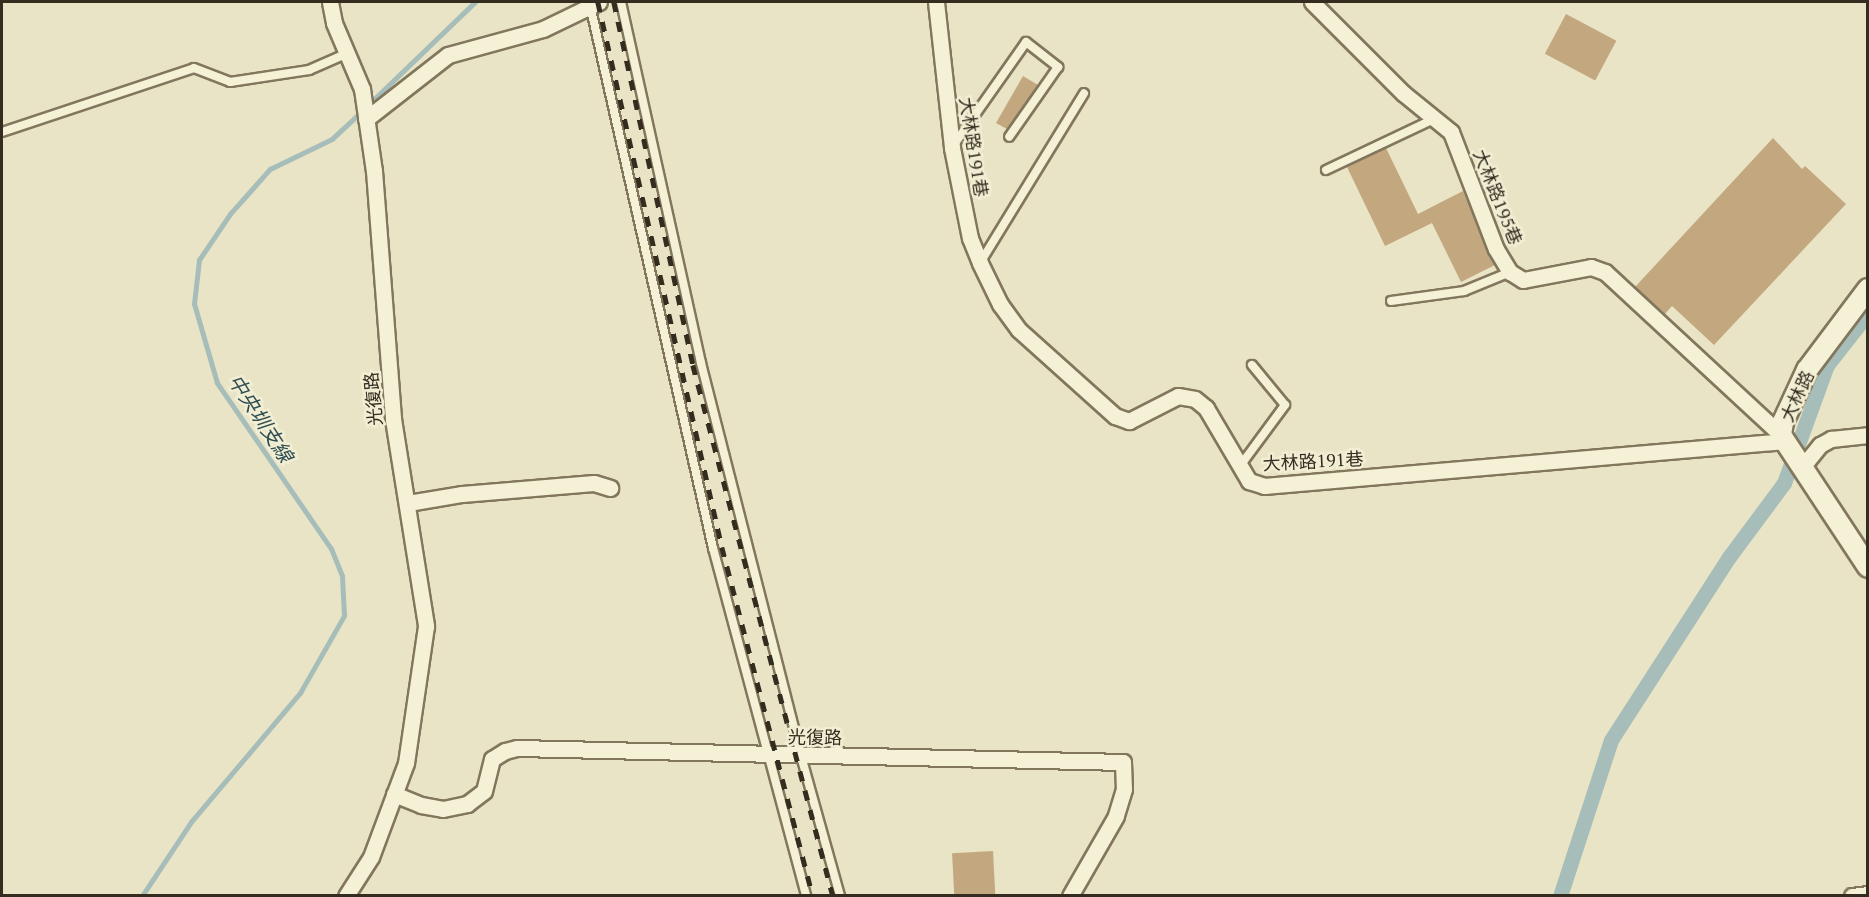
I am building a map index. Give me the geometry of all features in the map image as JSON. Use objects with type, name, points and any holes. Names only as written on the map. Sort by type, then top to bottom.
[{"type":"street","name":"光復路","points":[[330,2],[334,23],[362,89],[374,171],[393,419],[426,627],[406,763],[371,857],[346,896]]},
{"type":"street","name":"大林路191巷","points":[[936,2],[952,148],[970,238],[980,263],[1000,304],[1019,330],[1115,416],[1129,421],[1178,396],[1195,399],[1206,408],[1249,481],[1264,486],[1785,440]]},
{"type":"street","name":"大林路195巷","points":[[1312,2],[1403,93],[1451,132],[1496,249],[1510,272],[1523,280],[1591,267],[1605,272],[1785,440]]},
{"type":"street","points":[[366,119],[448,55],[543,29],[593,3]]},
{"type":"street","name":"大林路","points":[[1868,289],[1807,370],[1783,423],[1785,440],[1868,567]]},
{"type":"street","points":[[1803,466],[1820,445],[1831,439],[1868,435]]},
{"type":"street","points":[[408,503],[462,494],[594,483],[610,488]]},
{"type":"street","name":"光復路","points":[[394,794],[421,805],[443,809],[467,804],[484,792],[492,759],[505,751],[517,748],[767,756],[1123,762],[1124,789],[1116,816],[1070,896]]},
{"type":"street","points":[[1852,896],[1868,894]]},
{"type":"lane","points":[[621,2],[701,363],[801,756],[840,896]]},
{"type":"lane","points":[[593,3],[702,503],[767,756],[806,896]]},
{"type":"lane","points":[[952,148],[1026,42],[1059,67],[1009,137]]},
{"type":"lane","points":[[2,132],[194,68],[230,82],[309,70],[348,53]]},
{"type":"lane","points":[[980,263],[1084,93]]},
{"type":"lane","points":[[1326,170],[1434,119]]},
{"type":"lane","points":[[1391,301],[1464,291],[1510,272]]},
{"type":"lane","points":[[1239,467],[1285,405],[1252,365]]},
{"type":"building","points":[[1566,14],[1616,41],[1595,80],[1545,54]]},
{"type":"building","points":[[1023,76],[1038,85],[1007,129],[996,123]]},
{"type":"building","points":[[1773,138],[1802,169],[1805,166],[1846,204],[1714,345],[1672,306],[1665,314],[1635,287]]},
{"type":"building","points":[[1386,148],[1418,214],[1463,191],[1495,265],[1461,282],[1432,223],[1385,246],[1347,167]]},
{"type":"building","points":[[993,851],[995,896],[954,896],[952,853]]},
{"type":"waterway","name":"中央圳支線","points":[[369,104],[475,2]]},
{"type":"waterway","name":"中央圳支線","points":[[142,896],[191,822],[300,693],[344,616],[342,576],[331,549],[217,383],[194,304],[199,260],[230,214],[270,169],[332,139],[361,112]]},
{"type":"waterway","points":[[1560,896],[1611,740],[1729,557],[1784,483],[1827,365],[1868,313]]},
{"type":"railway","points":[[598,2],[722,547],[813,896]]},
{"type":"railway","points":[[614,2],[693,365],[833,896]]}]
